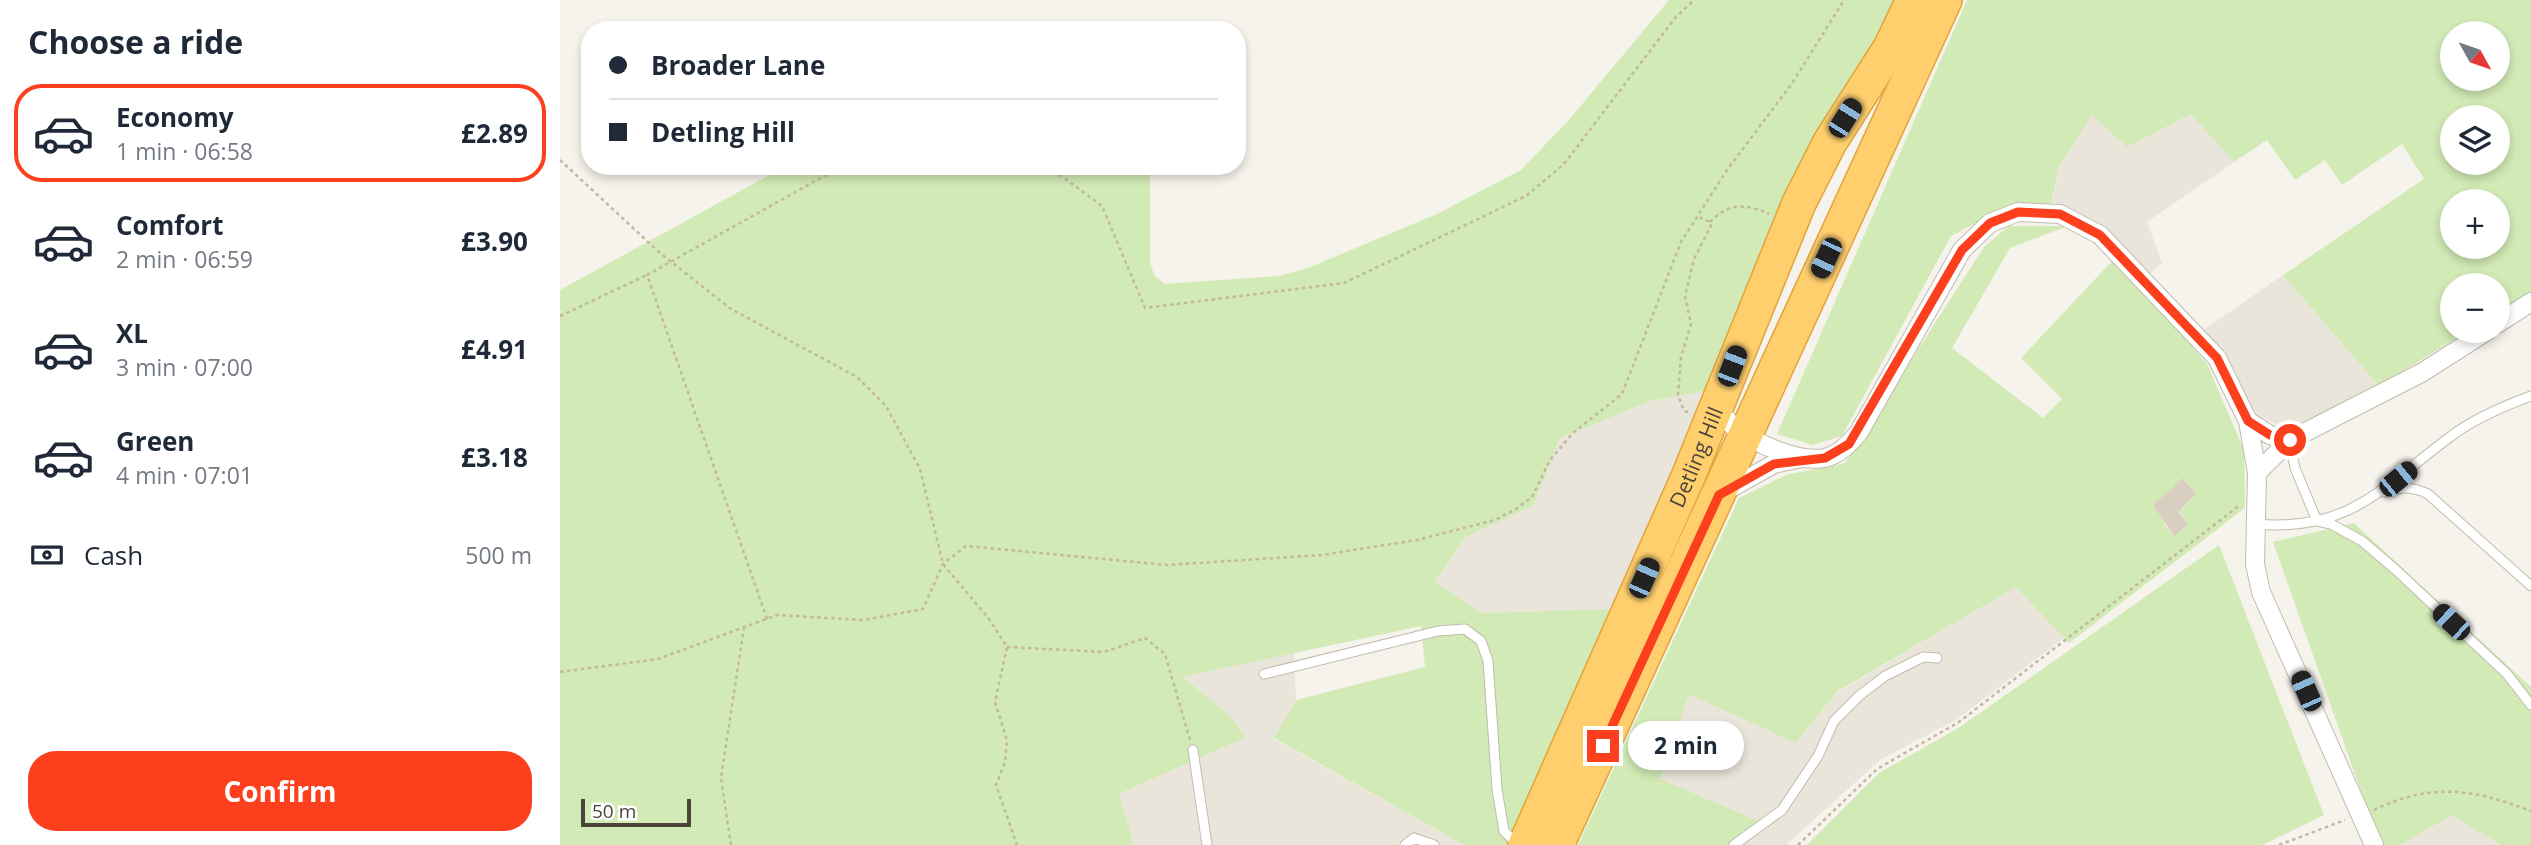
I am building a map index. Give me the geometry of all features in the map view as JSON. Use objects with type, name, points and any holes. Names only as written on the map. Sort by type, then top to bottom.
[{"type":"highway","name":"Detling Hill","points":[[1557,845],[1719,495],[1733,426],[1790,225],[1830,142],[1890,48],[1913,0]]},
{"type":"highway","name":"Detling Hill","points":[[1525,845],[1688,477],[1733,426],[1945,0]]},
{"type":"street","points":[[1719,495],[1774,464],[1801,458],[1825,458],[1849,444],[1962,250],[1990,223],[2018,212],[2060,214],[2100,235],[2217,358],[2248,421],[2256,473],[2255,564],[2261,592],[2363,815],[2374,845]]},
{"type":"street","points":[[2510,316],[2531,302]]},
{"type":"street","points":[[2256,473],[2290,440],[2423,372],[2468,343]]},
{"type":"street","points":[[2248,421],[2270,435],[2290,440]]},
{"type":"street","points":[[1733,426],[1801,458]]},
{"type":"street","points":[[1733,426],[1752,475]]},
{"type":"lane","points":[[2256,524],[2317,521],[2343,515],[2380,494],[2452,435],[2531,396]]},
{"type":"lane","points":[[2290,440],[2295,468],[2317,521]]},
{"type":"lane","points":[[2380,494],[2402,487],[2417,488],[2428,494],[2531,586]]},
{"type":"lane","points":[[2317,521],[2331,524],[2362,541],[2388,563],[2507,674],[2531,705]]},
{"type":"lane","points":[[1264,674],[1438,631],[1465,629],[1481,641],[1488,661],[1497,789],[1504,831],[1518,845]]},
{"type":"lane","points":[[1734,845],[1782,810],[1818,756],[1834,721],[1859,696],[1885,676],[1923,657],[1937,658]]},
{"type":"lane","points":[[1193,750],[1207,845]]},
{"type":"lane","points":[[1405,845],[1415,838],[1434,845]]},
{"type":"path","points":[[1060,175],[1101,206],[1145,308],[1344,283],[1526,196],[1564,164],[1675,18],[1695,0]]},
{"type":"path","points":[[560,672],[658,659],[777,615],[864,620],[923,609],[943,564],[966,546],[1167,565],[1322,555],[1417,540],[1495,520],[1532,497],[1550,460],[1573,433],[1622,394],[1681,242],[1793,82],[1844,0]]},
{"type":"path","points":[[560,160],[671,262],[731,309],[857,377],[886,406],[920,469],[943,564],[989,619],[1007,647],[995,702],[1007,740],[1005,762],[996,785],[1017,845]]},
{"type":"path","points":[[560,316],[647,275],[826,175]]},
{"type":"path","points":[[1733,426],[1684,411],[1678,395],[1681,357],[1691,324],[1685,296],[1694,259],[1710,222],[1721,210],[1734,205],[1754,207],[1790,225]]},
{"type":"path","points":[[1697,216],[1710,222]]},
{"type":"path","points":[[647,275],[767,619]]},
{"type":"path","points":[[1798,845],[1877,769],[1959,722],[2256,493]]},
{"type":"path","points":[[730,845],[721,778],[744,627]]},
{"type":"path","points":[[1007,647],[1104,652],[1145,638],[1165,654],[1193,750]]},
{"type":"path","points":[[2279,845],[2320,828],[2363,815],[2404,796],[2434,792],[2479,794],[2531,811]]},
{"type":"shaded area","points":[[2092,114],[2127,147],[2191,114],[2235,155],[2234,162],[2147,222],[2162,263],[2150,274],[2090,222],[2060,208],[2060,204],[2053,203],[2058,168]]},
{"type":"shaded area","points":[[2283,275],[2379,386],[2293,431],[2257,415],[2205,329]]},
{"type":"shaded area","points":[[1715,389],[1617,609],[1481,613],[1435,583],[1466,537],[1534,505],[1559,439],[1650,401]]},
{"type":"shaded area","points":[[2039,573],[2074,630],[1956,720],[1881,759],[1786,845],[1740,845],[1660,779],[1689,693],[1796,743],[1838,692]]},
{"type":"shaded area","points":[[1294,653],[1296,700],[1274,739],[1464,845],[1134,845],[1119,794],[1245,737],[1226,712],[1181,677]]},
{"type":"shaded area","points":[[2452,814],[2501,845],[2400,845]]},
{"type":"green space","points":[[1669,0],[1900,0],[1715,389],[1650,401],[1559,439],[1534,505],[1466,537],[1435,582],[1481,613],[1617,609],[1515,845],[1464,845],[1274,738],[1296,700],[1425,667],[1421,626],[1182,677],[1226,712],[1246,737],[1119,794],[1134,845],[560,845],[560,290],[770,175],[1150,175],[1150,262],[1154,275],[1165,284],[1279,276],[1308,268],[1437,214],[1521,170],[1568,121]]},
{"type":"green space","points":[[1967,0],[2531,0],[2531,292],[2510,305],[2510,273],[2440,273],[2440,343],[2449,343],[2379,386],[2283,275],[2424,179],[2402,144],[2342,185],[2325,160],[2295,180],[2267,140],[2234,162],[2191,114],[2127,147],[2092,115],[2058,168],[2052,203],[2003,209],[1951,236],[1842,436],[1813,445],[1777,434]]},
{"type":"green space","points":[[2009,226],[2068,226],[2010,248],[1952,348],[2043,418],[2062,399],[2021,358],[2115,258],[2207,364],[2244,450],[2245,508],[2069,643],[2016,587],[1838,691],[1796,743],[1689,694],[1660,779],[1760,822],[1727,845],[1578,845],[1739,498],[1786,475],[1845,463],[1984,247]],"holes":[[[2184,478],[2196,494],[2182,509],[2176,508],[2188,524],[2173,535],[2164,523],[2170,517],[2161,516],[2153,505]]]},
{"type":"green space","points":[[2354,523],[2531,687],[2531,845],[2501,845],[2452,815],[2400,845],[2380,845],[2273,542]]},
{"type":"green space","points":[[2219,545],[2324,815],[2262,845],[1807,845],[1879,773],[1960,727]]},
{"type":"building","points":[[2183,478],[2196,494],[2178,512],[2188,524],[2174,536],[2153,505]]},
{"type":"route","points":[[1603,746],[1719,495],[1774,464],[1801,458],[1825,458],[1849,444],[1859,432],[1962,250],[1990,223],[2018,212],[2060,214],[2100,235],[2217,358],[2248,421],[2270,435],[2290,440]]}]
